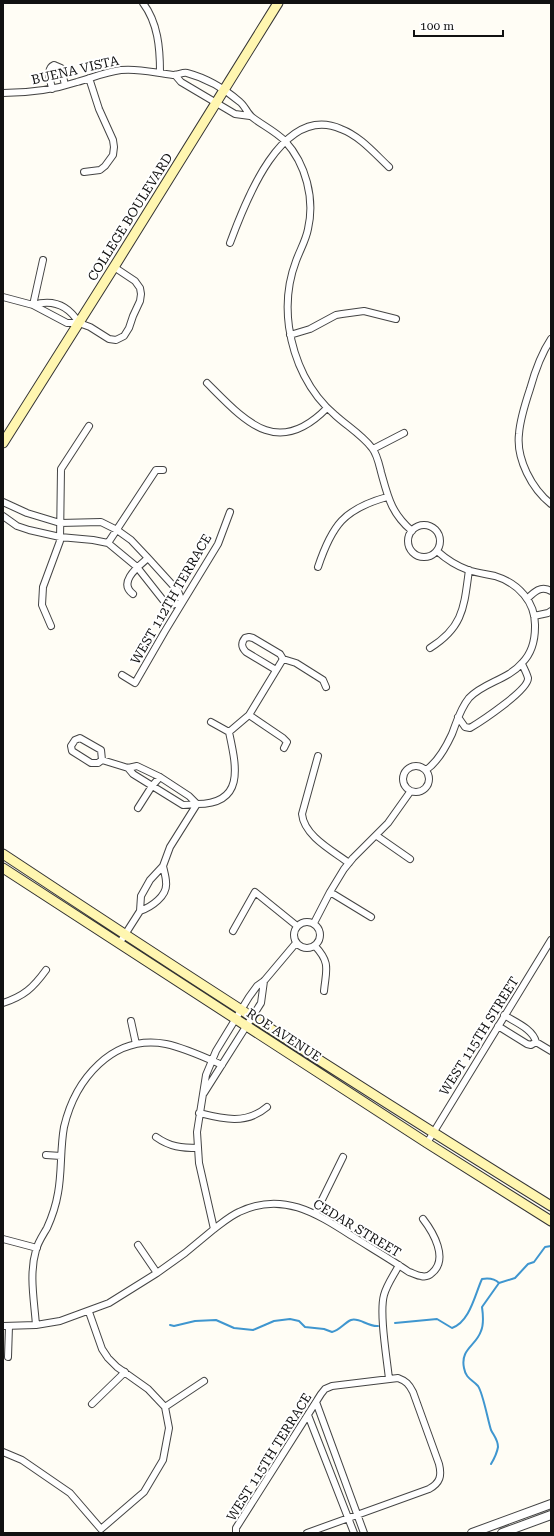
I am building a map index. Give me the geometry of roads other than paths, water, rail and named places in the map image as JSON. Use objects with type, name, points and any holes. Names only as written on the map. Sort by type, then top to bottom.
[{"type":"main road","name":"COLLEGE BOULEVARD","points":[[3,443],[278,3]]},
{"type":"main road","name":"ROE AVENUE","points":[[3,854],[253,1018],[433,1133],[551,1206]]},
{"type":"main road","name":"ROE AVENUE","points":[[3,868],[551,1222]]},
{"type":"main road","points":[[536,1212],[551,1214]]},
{"type":"street","points":[[143,3],[153,21],[158,38],[160,72]]},
{"type":"street","points":[[52,89],[49,71],[54,65],[61,68],[65,85]]},
{"type":"street","name":"BUENA VISTA","points":[[3,93],[52,89],[104,73],[120,70],[160,72],[176,75],[185,73],[200,78],[223,91],[242,104],[250,116]]},
{"type":"street","points":[[176,75],[181,82],[216,103],[235,114],[250,116],[274,132],[285,142],[302,166],[310,206],[308,231],[295,262],[288,296],[287,308],[290,335],[294,351],[302,372],[312,390],[327,408],[373,448],[387,496],[394,512],[412,531]]},
{"type":"street","points":[[84,172],[100,170],[112,155],[114,147],[113,140],[99,109],[89,78]]},
{"type":"street","points":[[230,243],[254,186],[262,173],[285,142],[294,134],[308,127],[317,124],[335,127],[350,133],[389,167]]},
{"type":"street","points":[[33,305],[43,260]]},
{"type":"street","points":[[3,297],[33,305],[67,323],[79,323],[90,327],[109,339],[116,340],[124,336],[129,328],[142,294],[135,280],[114,267]]},
{"type":"street","points":[[33,305],[44,302],[52,302],[73,312],[79,323]]},
{"type":"street","points":[[290,335],[310,329],[336,315],[342,314],[364,311],[396,319]]},
{"type":"street","points":[[551,339],[536,367],[524,410],[519,435],[521,457],[530,480],[551,504]]},
{"type":"street","points":[[207,383],[249,423],[274,432],[295,430],[304,426],[327,408]]},
{"type":"street","points":[[51,626],[42,605],[43,587],[60,541],[61,469],[88,426]]},
{"type":"street","points":[[373,448],[404,433]]},
{"type":"street","points":[[108,543],[156,470],[163,470]]},
{"type":"street","points":[[318,567],[329,536],[343,519],[350,512],[364,504],[387,496]]},
{"type":"street","points":[[3,502],[27,513],[60,523],[101,522],[117,530],[131,540],[178,591],[182,602],[172,604],[162,600],[137,567],[108,543],[60,537],[29,530],[17,526],[3,516]]},
{"type":"street","name":"WEST 112TH TERRACE","points":[[122,675],[136,683],[164,631],[218,544],[230,512]]},
{"type":"street","points":[[422,524],[433,527],[440,535],[441,541],[437,551],[428,557],[423,557],[414,553],[408,544],[408,539],[412,531],[417,526],[422,524]]},
{"type":"street","points":[[426,770],[433,765],[444,749],[452,734],[462,708],[474,694],[486,686],[506,677],[522,664],[530,653],[535,628],[531,606],[518,588],[495,576],[469,570],[443,557],[437,551]]},
{"type":"street","points":[[133,594],[128,590],[127,584],[137,567],[148,558]]},
{"type":"street","points":[[430,648],[447,636],[455,626],[464,607],[469,570]]},
{"type":"street","points":[[527,599],[537,590],[542,588],[551,591]]},
{"type":"street","points":[[534,616],[551,611]]},
{"type":"street","points":[[276,670],[246,652],[242,648],[242,641],[249,636],[253,638],[280,654],[283,659],[296,663],[323,680],[326,687]]},
{"type":"street","points":[[228,732],[249,715],[283,659]]},
{"type":"street","points":[[458,717],[465,727],[470,728],[505,703],[526,684],[528,678],[522,664]]},
{"type":"street","points":[[249,715],[283,738],[287,742],[284,748]]},
{"type":"street","points":[[128,768],[133,774],[183,805],[209,804],[218,801],[229,791],[234,783],[236,768],[228,732],[211,722]]},
{"type":"street","points":[[102,760],[102,750],[80,738],[75,740],[71,746],[72,751],[91,763],[98,763],[102,760],[128,768],[137,766],[160,777],[189,796],[197,804]]},
{"type":"street","points":[[318,756],[302,814],[303,820],[312,835],[349,863]]},
{"type":"street","points":[[416,766],[421,766],[426,770],[429,780],[426,788],[419,792],[410,792],[406,789],[402,781],[404,772],[416,766]]},
{"type":"street","points":[[138,808],[152,786],[160,777]]},
{"type":"street","points":[[314,923],[330,892],[349,863],[377,836],[394,816],[410,792]]},
{"type":"street","points":[[119,944],[140,912],[141,896],[150,880],[163,866],[170,847],[197,804]]},
{"type":"street","points":[[377,836],[410,859]]},
{"type":"street","points":[[140,912],[157,902],[166,888],[163,866]]},
{"type":"street","points":[[233,931],[255,892],[296,926]]},
{"type":"street","points":[[330,892],[371,917]]},
{"type":"street","points":[[304,922],[314,923],[320,934],[319,941],[315,946],[304,948],[296,943],[293,935],[296,926],[304,922]]},
{"type":"street","name":"WEST 115TH STREET","points":[[427,1143],[551,940]]},
{"type":"street","points":[[214,1229],[202,1175],[197,1132],[206,1075],[216,1051],[257,986],[264,981],[296,943]]},
{"type":"street","points":[[315,946],[324,956],[326,962],[324,991]]},
{"type":"street","points":[[3,1003],[19,997],[28,991],[46,970]]},
{"type":"street","points":[[202,1096],[253,1018],[261,1003],[264,981]]},
{"type":"street","points":[[504,1016],[530,1031],[535,1036],[536,1042],[551,1051]]},
{"type":"street","points":[[131,1021],[136,1044]]},
{"type":"street","points":[[498,1026],[527,1044],[531,1045],[536,1042]]},
{"type":"street","points":[[36,1325],[32,1276],[37,1248],[47,1228],[55,1206],[58,1192],[64,1128],[67,1116],[79,1088],[89,1073],[98,1064],[120,1050],[136,1044],[165,1044],[184,1049],[222,1066]]},
{"type":"street","points":[[199,1113],[224,1119],[244,1119],[257,1114],[267,1107]]},
{"type":"street","points":[[156,1137],[178,1148],[198,1148]]},
{"type":"street","points":[[46,1155],[61,1156]]},
{"type":"street","points":[[316,1214],[343,1157]]},
{"type":"street","name":"CEDAR STREET","points":[[6,1326],[36,1325],[60,1321],[89,1312],[110,1303],[157,1273],[185,1253],[214,1229],[239,1212],[256,1206],[270,1204],[290,1205],[316,1214],[409,1272],[422,1277],[430,1275],[436,1270],[440,1258],[436,1240],[430,1228],[423,1219]]},
{"type":"street","points":[[3,1239],[37,1248]]},
{"type":"street","points":[[138,1245],[157,1273]]},
{"type":"street","points":[[389,1379],[382,1303],[387,1286],[400,1265]]},
{"type":"street","points":[[3,1452],[22,1460],[70,1493],[101,1529],[144,1492],[162,1460],[169,1428],[165,1407],[148,1389],[108,1358],[102,1349],[89,1312]]},
{"type":"street","points":[[6,1326],[8,1358]]},
{"type":"street","points":[[92,1404],[125,1372]]},
{"type":"street","name":"WEST 115TH TERRACE","points":[[236,1533],[236,1528],[325,1389],[342,1384],[398,1378],[410,1384],[440,1464],[441,1473],[439,1480],[435,1486],[429,1489],[357,1514]]},
{"type":"street","points":[[165,1407],[204,1381]]},
{"type":"street","points":[[316,1402],[364,1533]]},
{"type":"street","points":[[308,1415],[354,1533]]},
{"type":"street","points":[[322,1452],[333,1448]]},
{"type":"street","points":[[334,1481],[344,1477]]},
{"type":"street","points":[[472,1533],[551,1504]]},
{"type":"street","points":[[307,1533],[357,1514]]},
{"type":"street","points":[[502,1533],[551,1515]]},
{"type":"waterway","points":[[491,1464],[497,1451],[497,1442],[491,1430],[480,1390],[465,1372],[463,1362],[464,1356],[481,1331],[483,1322],[482,1307],[499,1283],[515,1278],[528,1264],[534,1262],[545,1247],[551,1246]]},
{"type":"waterway","points":[[395,1323],[437,1319],[452,1328],[458,1325],[468,1314],[482,1279],[491,1279],[499,1283]]},
{"type":"waterway","points":[[170,1325],[174,1326],[195,1321],[216,1320],[234,1328],[253,1330],[274,1321],[290,1319],[299,1321],[305,1327],[324,1329],[332,1332],[354,1319],[378,1326]]}]
